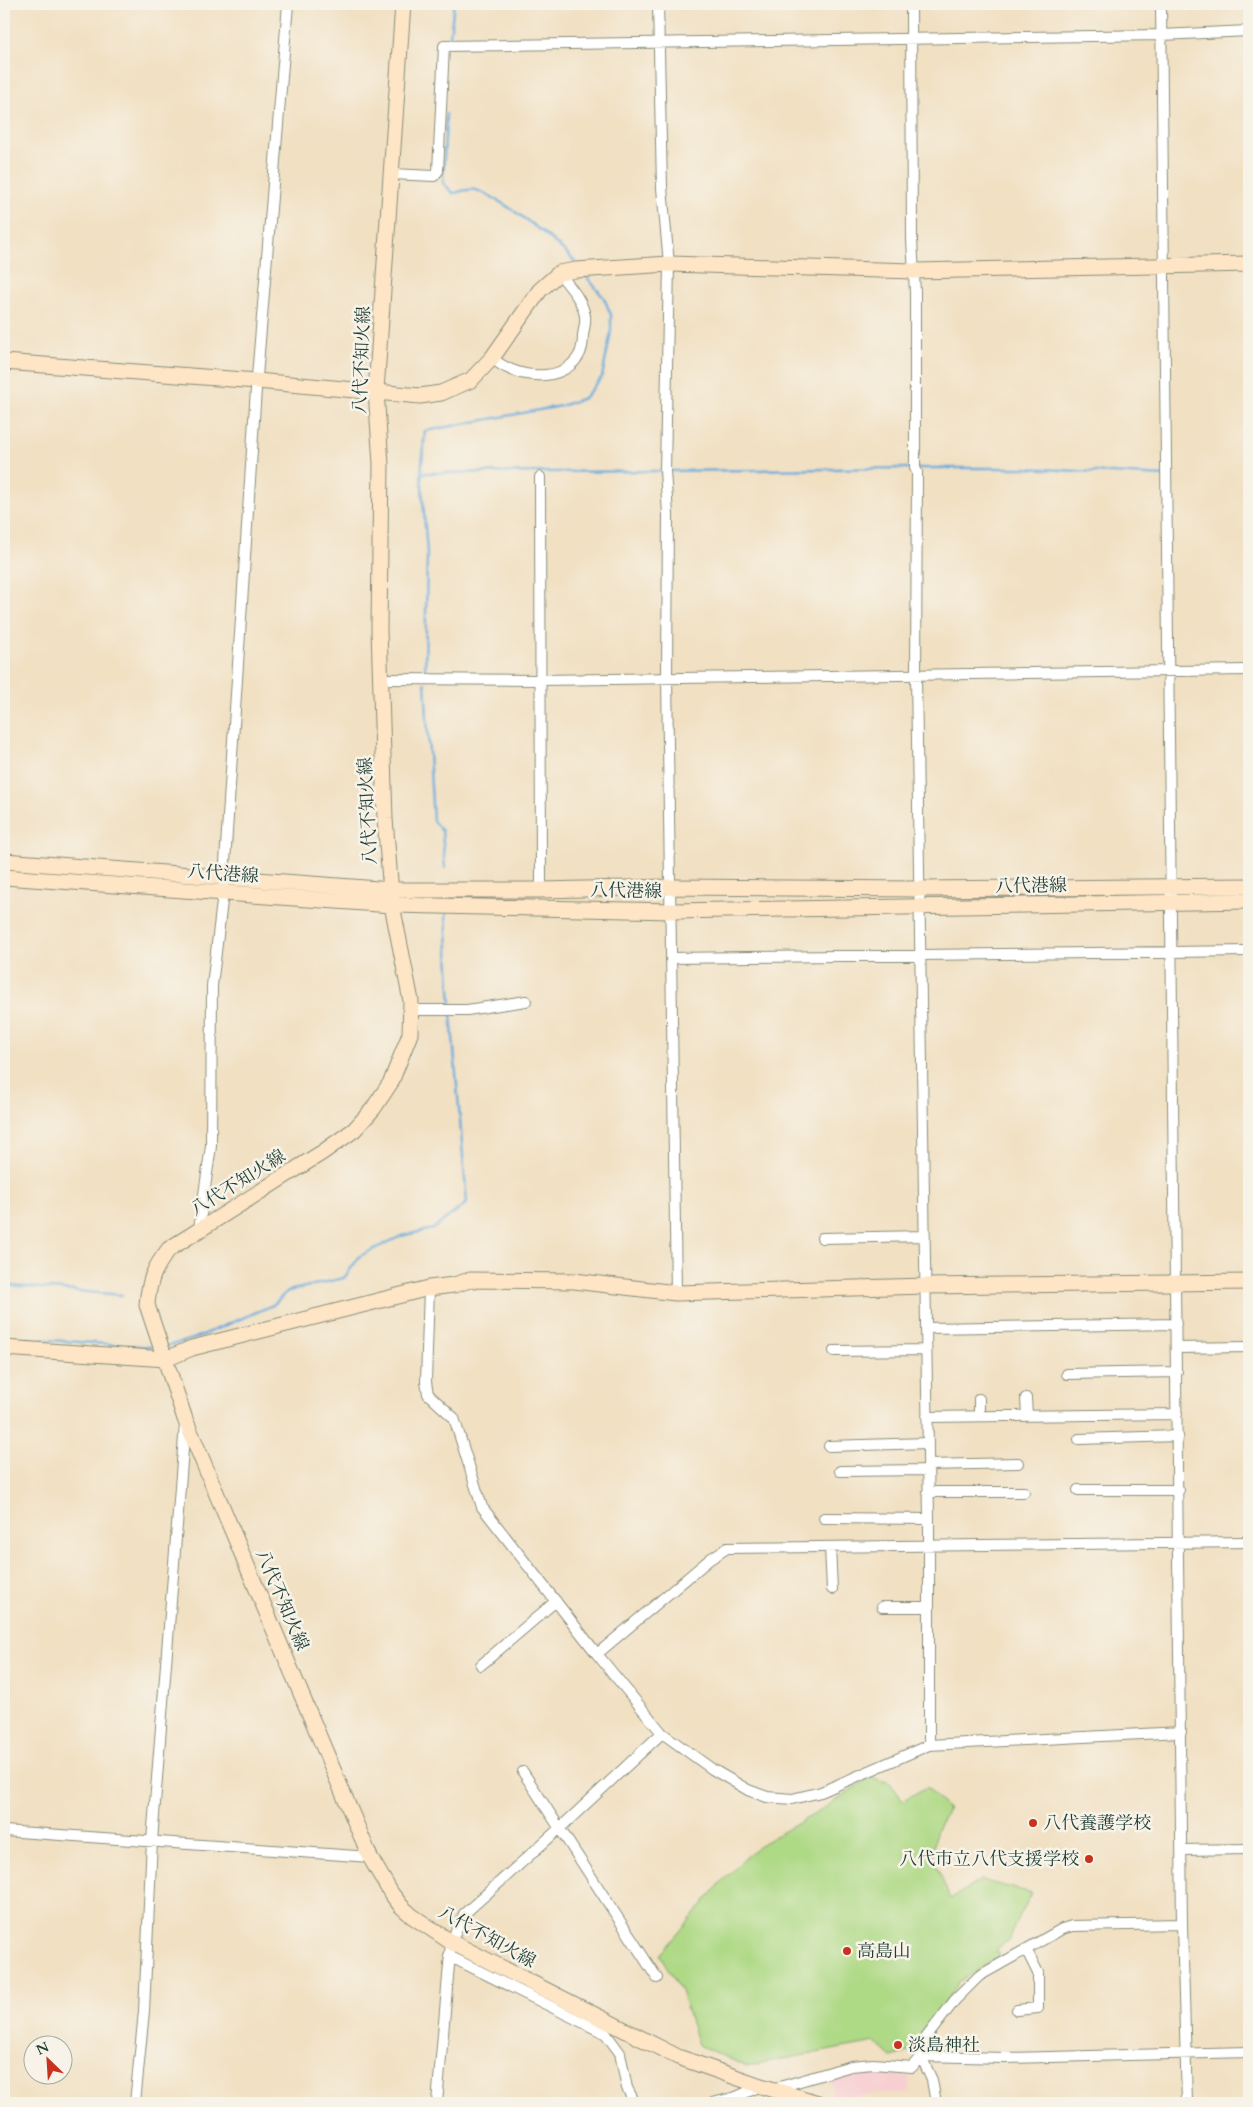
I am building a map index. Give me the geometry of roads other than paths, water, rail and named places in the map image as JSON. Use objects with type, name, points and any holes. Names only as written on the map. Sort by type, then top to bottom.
[{"type":"main road","name":"八代不知火線","points":[[403,4],[376,391],[381,464],[379,629],[385,819],[392,898],[411,1001],[410,1034],[392,1082],[373,1109],[354,1130],[323,1152],[169,1249],[156,1265],[148,1285],[148,1305],[185,1419],[370,1858],[401,1906],[450,1949],[678,2056],[767,2088],[818,2103]]},
{"type":"main road","points":[[4,362],[256,381],[420,396],[441,392],[471,380],[492,358],[540,290],[567,272],[669,264],[914,270],[1249,264]]},
{"type":"main road","name":"八代港線","points":[[4,861],[224,877],[392,898],[541,890],[671,887],[920,889],[1249,886]]},
{"type":"main road","name":"八代港線","points":[[4,877],[223,893],[392,898],[672,911],[1249,901]]},
{"type":"main road","points":[[4,1348],[164,1354],[429,1288],[454,1285],[470,1280],[574,1281],[676,1293],[926,1286],[1249,1282]]},
{"type":"street","points":[[199,1229],[211,1146],[212,986],[223,893],[256,381],[288,4]]},
{"type":"street","points":[[658,4],[662,188],[669,264],[666,471],[668,514],[667,677],[672,911],[676,1293]]},
{"type":"street","points":[[910,4],[915,459],[917,472],[916,676],[929,1519],[928,1745]]},
{"type":"street","points":[[1161,4],[1162,265],[1178,1414],[1182,1924],[1187,2103]]},
{"type":"street","points":[[392,174],[434,176],[438,171],[444,46],[1162,35],[1249,31]]},
{"type":"street","points":[[492,358],[506,368],[522,374],[549,376],[569,367],[578,357],[582,344],[585,316],[567,272]]},
{"type":"street","points":[[540,477],[541,890]]},
{"type":"street","points":[[382,679],[540,680],[1249,670]]},
{"type":"street","points":[[672,958],[1249,951]]},
{"type":"street","points":[[411,1010],[467,1010],[526,1001]]},
{"type":"street","points":[[822,1238],[925,1236]]},
{"type":"street","points":[[429,1288],[426,1382],[428,1394],[454,1418],[482,1507],[597,1654],[662,1733],[712,1769],[748,1790],[782,1800],[821,1792],[928,1745],[1181,1732]]},
{"type":"street","points":[[926,1328],[1176,1324]]},
{"type":"street","points":[[1176,1348],[1249,1347]]},
{"type":"street","points":[[834,1351],[926,1350]]},
{"type":"street","points":[[1067,1374],[1177,1372]]},
{"type":"street","points":[[1026,1398],[1026,1416]]},
{"type":"street","points":[[978,1416],[979,1399]]},
{"type":"street","points":[[927,1417],[1178,1414]]},
{"type":"street","points":[[135,2103],[144,2011],[152,1841],[185,1419]]},
{"type":"street","points":[[1079,1439],[1178,1436]]},
{"type":"street","points":[[829,1446],[928,1443]]},
{"type":"street","points":[[840,1471],[1018,1463]]},
{"type":"street","points":[[1078,1490],[1178,1490]]},
{"type":"street","points":[[928,1492],[1024,1492]]},
{"type":"street","points":[[824,1518],[929,1519]]},
{"type":"street","points":[[597,1654],[710,1559],[727,1548],[1249,1542]]},
{"type":"street","points":[[830,1547],[832,1589]]},
{"type":"street","points":[[481,1665],[556,1601]]},
{"type":"street","points":[[882,1607],[929,1607]]},
{"type":"street","points":[[437,2103],[450,1949],[464,1914],[662,1733]]},
{"type":"street","points":[[523,1772],[657,1978]]},
{"type":"street","points":[[4,1831],[370,1858]]},
{"type":"street","points":[[1182,1850],[1249,1850]]},
{"type":"street","points":[[936,2103],[932,2080],[921,2056],[922,2043],[955,2000],[979,1976],[1062,1929],[1072,1926],[1182,1924]]},
{"type":"street","points":[[450,1949],[606,2034],[620,2053],[627,2088],[635,2103]]},
{"type":"street","points":[[1017,2010],[1038,2008],[1038,1973],[1026,1949]]},
{"type":"street","points":[[713,2103],[736,2100],[767,2088],[851,2066],[873,2064],[912,2066],[921,2056],[1005,2058],[1249,2052]]},
{"type":"waterway","points":[[449,43],[454,4]]},
{"type":"waterway","points":[[446,114],[443,183],[453,193],[476,190],[500,202],[544,233],[577,264]]},
{"type":"waterway","points":[[425,677],[427,553],[421,473],[425,431],[561,406],[584,398],[602,377],[611,332],[611,315],[604,298],[586,276]]},
{"type":"waterway","points":[[667,471],[912,468]]},
{"type":"waterway","points":[[917,468],[1026,468],[1164,476]]},
{"type":"waterway","points":[[421,473],[662,471]]},
{"type":"waterway","points":[[425,683],[433,821],[442,831],[445,868]]},
{"type":"waterway","points":[[446,913],[451,1006]]},
{"type":"waterway","points":[[167,1346],[193,1339],[273,1305],[288,1291],[344,1278],[360,1256],[401,1236],[433,1229],[467,1203],[451,1014]]},
{"type":"waterway","points":[[4,1285],[122,1295]]},
{"type":"waterway","points":[[4,1337],[154,1347]]},
{"type":"place","name":"八代養護学校","points":[[1033,1823]]},
{"type":"place","name":"八代市立八代支援学校","points":[[1089,1859]]},
{"type":"place","name":"高島山","points":[[847,1951]]},
{"type":"place","name":"淡島神社","points":[[898,2045]]}]
